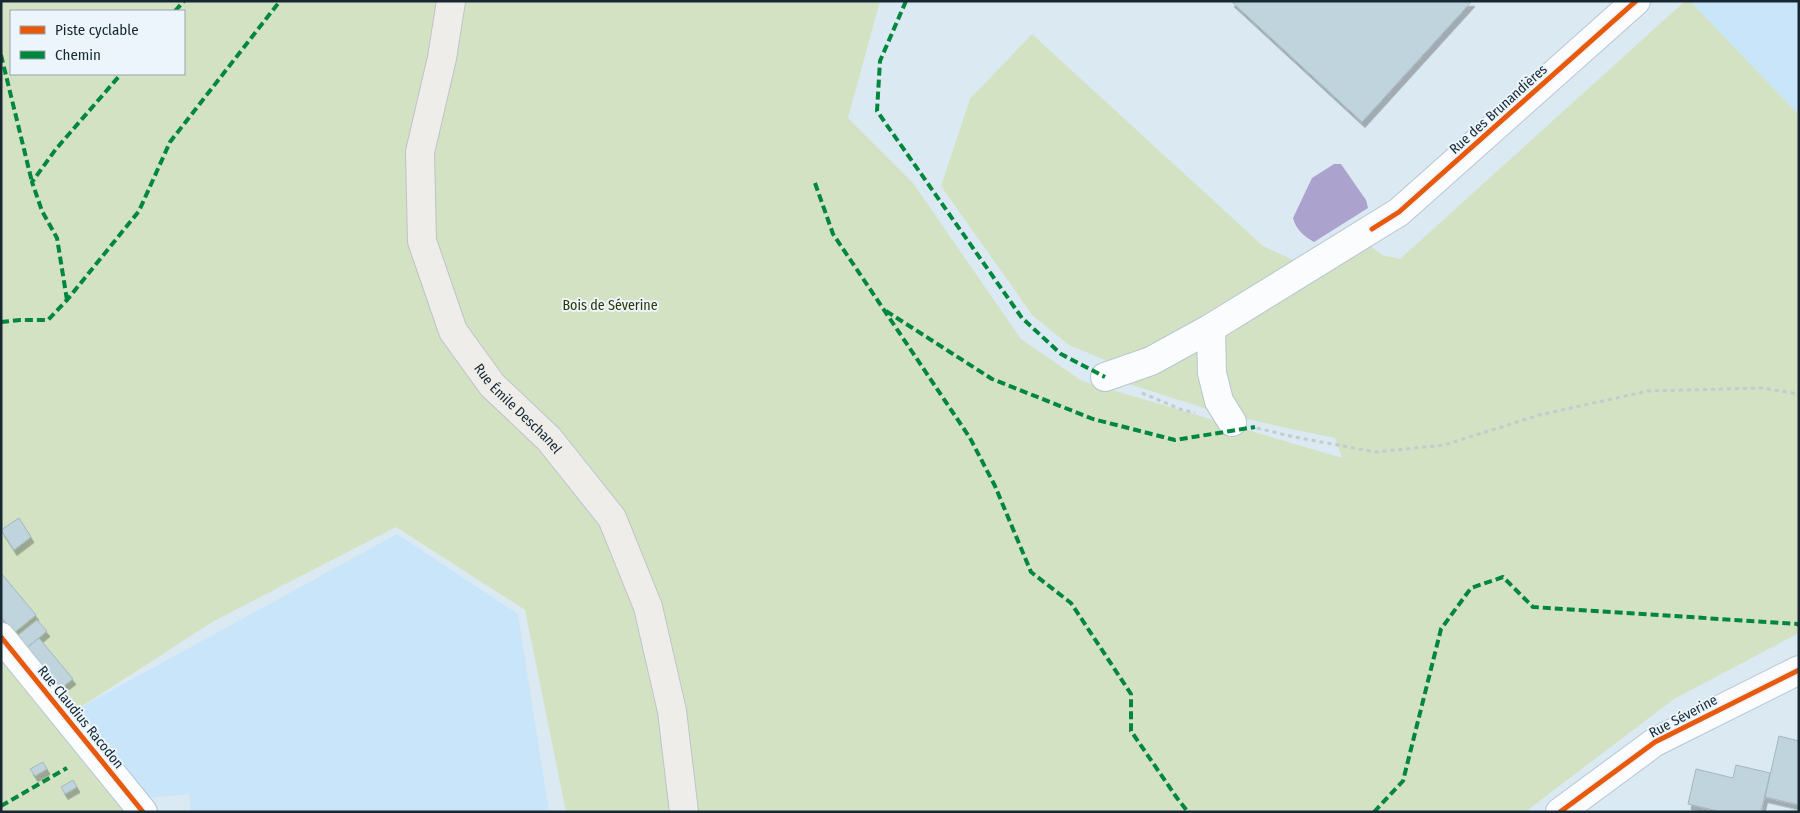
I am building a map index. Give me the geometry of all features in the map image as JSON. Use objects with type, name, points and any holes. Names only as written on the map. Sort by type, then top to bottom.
[{"type":"main road","name":"Rue Émile Deschanel","points":[[452,1],[442,58],[420,152],[422,242],[453,332],[492,385],[549,439],[612,518],[648,607],[672,711],[683,809]]},
{"type":"street","name":"Rue des Brunandières","points":[[1105,378],[1150,361],[1211,328],[1399,212],[1636,1]]},
{"type":"street","points":[[1211,328],[1212,374],[1219,401],[1232,422]]},
{"type":"street","name":"Rue Claudius Racodon","points":[[1,637],[143,812]]},
{"type":"street","name":"Rue Séverine","points":[[1560,812],[1655,742],[1799,670]]},
{"type":"path","points":[[1105,378],[1180,409],[1294,437],[1376,452],[1444,445],[1539,415],[1648,391],[1762,388],[1799,394]]},
{"type":"shaded area","points":[[1690,1],[1799,1],[1799,115]]},
{"type":"shaded area","points":[[1334,164],[1341,164],[1366,200],[1368,208],[1314,242],[1301,232],[1293,218],[1312,178]]},
{"type":"shaded area","points":[[397,534],[518,614],[549,812],[191,812],[189,794],[147,798],[76,710]]},
{"type":"green space","name":"Bois de Séverine","points":[[1,1],[880,1],[848,118],[913,183],[1021,339],[1082,381],[1342,458],[1335,438],[1213,411],[1129,384],[1112,363],[1069,345],[1033,316],[941,186],[970,99],[1032,34],[1263,246],[1293,260],[1310,276],[1368,244],[1382,255],[1400,259],[1685,1],[1690,1],[1799,115],[1799,633],[1674,699],[1525,812],[566,812],[525,610],[396,527],[214,621],[76,710],[129,812],[1,812]]},
{"type":"building","points":[[1231,1],[1472,1],[1362,122]]},
{"type":"building","points":[[19,518],[31,537],[14,550],[1,530]]},
{"type":"building","points":[[1,573],[36,615],[14,633],[1,617]]},
{"type":"building","points":[[37,620],[47,631],[27,648],[17,636]]},
{"type":"building","points":[[39,638],[73,679],[60,689],[27,648]]},
{"type":"building","points":[[1779,736],[1799,741],[1799,805],[1765,797]]},
{"type":"building","points":[[43,762],[47,769],[35,776],[30,769]]},
{"type":"building","points":[[1736,765],[1770,773],[1761,812],[1722,812],[1688,804],[1696,769],[1733,778]]},
{"type":"building","points":[[73,780],[77,787],[65,794],[61,787]]},
{"type":"marked path","points":[[176,10],[184,1]]},
{"type":"marked path","points":[[1,322],[48,320],[67,300],[139,211],[170,142],[280,1]]},
{"type":"marked path","points":[[906,1],[880,61],[877,111],[1022,318],[1061,354],[1105,377]]},
{"type":"marked path","points":[[1,55],[32,182]]},
{"type":"marked path","points":[[67,300],[57,238],[42,211],[32,182],[56,149],[120,75]]},
{"type":"marked path","points":[[815,183],[833,234],[970,438],[995,486],[1031,572],[1071,603],[1131,694],[1131,731],[1188,812]]},
{"type":"marked path","points":[[886,311],[992,379],[1093,419],[1175,440],[1255,427]]},
{"type":"marked path","points":[[1374,812],[1403,781],[1441,629],[1471,588],[1503,577],[1533,607],[1798,624],[1799,626]]},
{"type":"marked path","points":[[1,806],[67,768]]},
{"type":"cycle path","points":[[1372,229],[1399,212],[1636,1]]},
{"type":"cycle path","points":[[1,637],[143,812]]},
{"type":"cycle path","points":[[1560,812],[1655,742],[1799,670]]}]
